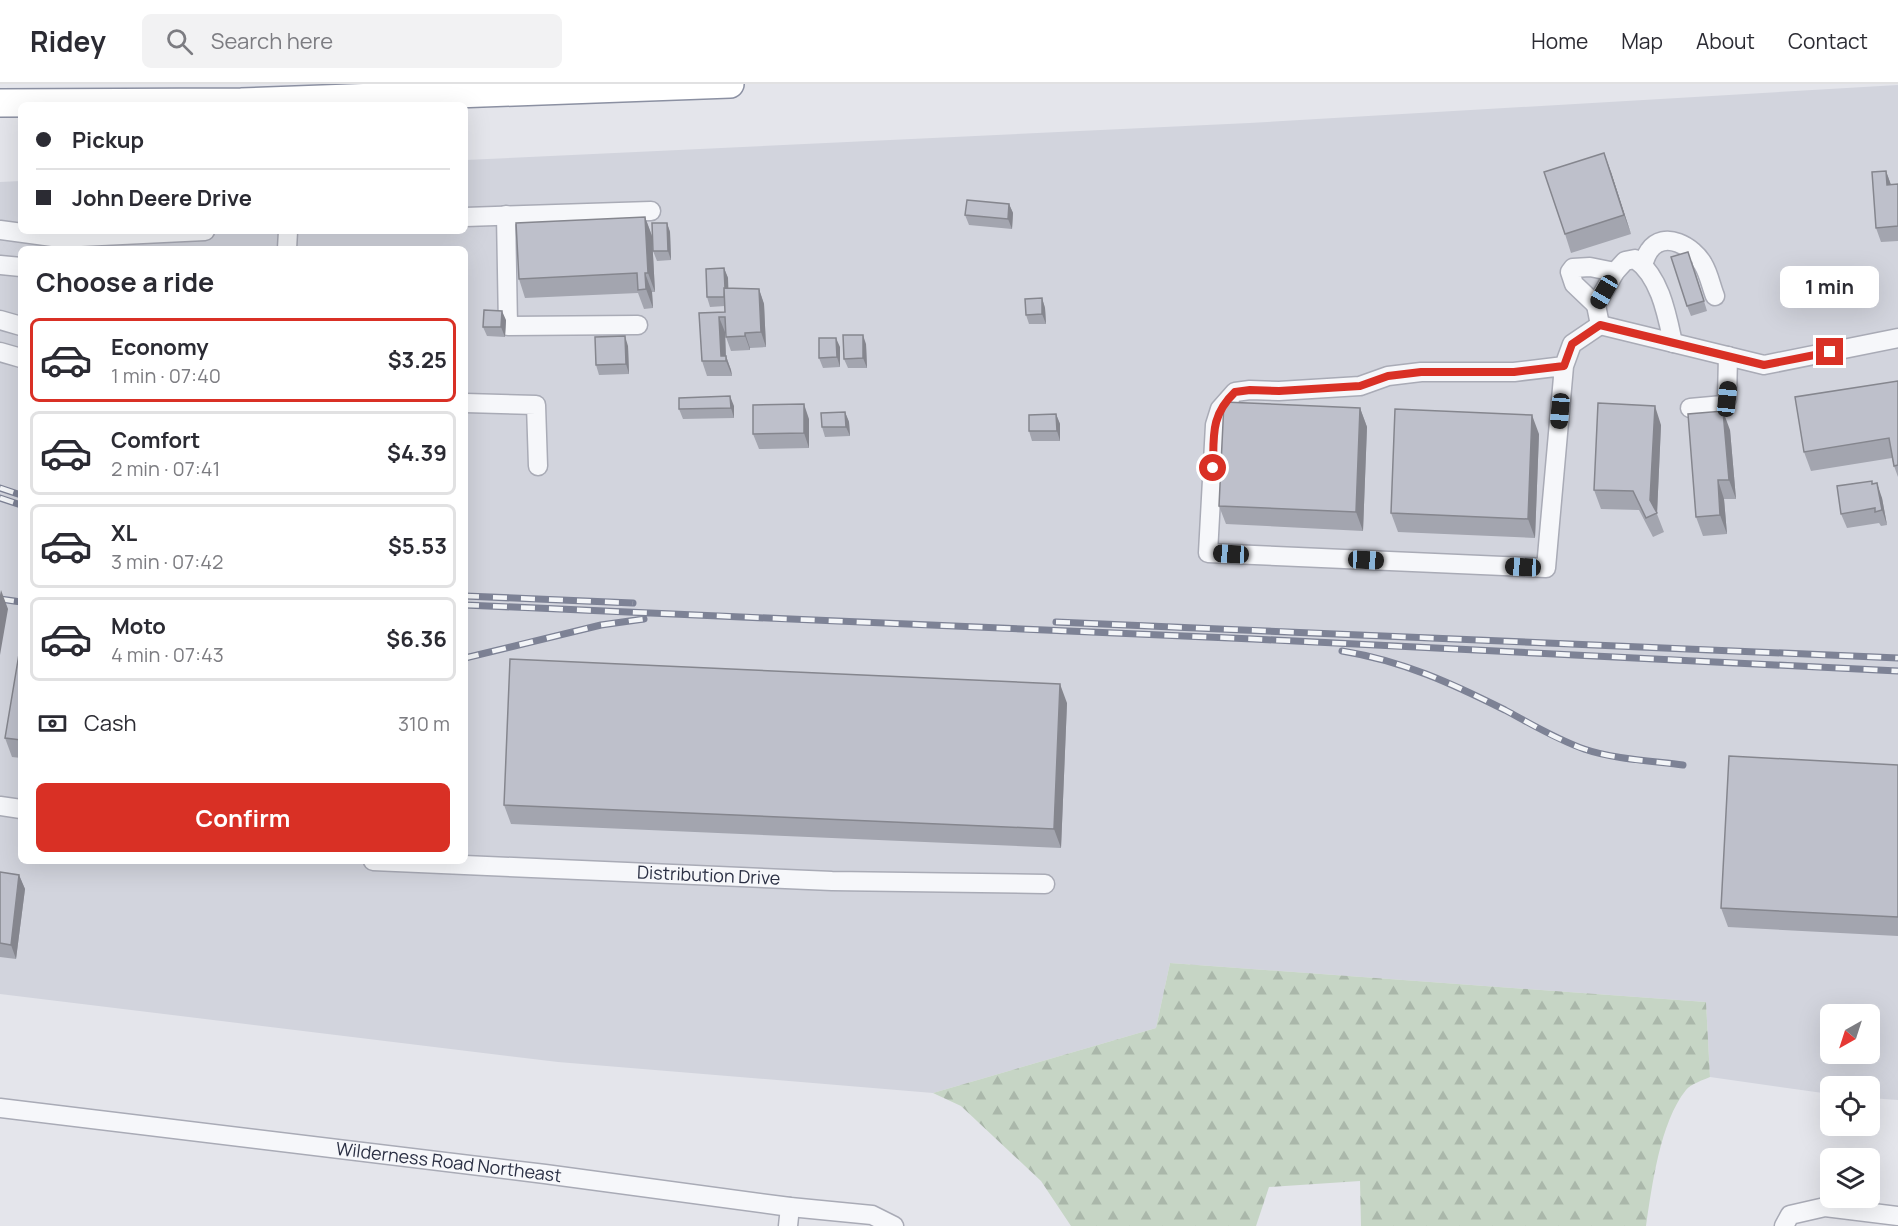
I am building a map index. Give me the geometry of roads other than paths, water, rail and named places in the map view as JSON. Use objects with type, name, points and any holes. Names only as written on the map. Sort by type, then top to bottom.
[{"type":"highway","points":[[241,102],[730,84]]},
{"type":"highway","points":[[0,103],[18,103]]},
{"type":"street","points":[[468,217],[651,211]]},
{"type":"street","points":[[506,215],[508,326],[638,325]]},
{"type":"street","points":[[0,230],[18,232]]},
{"type":"street","points":[[30,234],[60,238],[143,234]]},
{"type":"street","points":[[1643,264],[1648,251],[1654,246],[1669,241],[1689,247],[1703,264],[1714,296]]},
{"type":"street","points":[[1600,325],[1600,299],[1615,272],[1625,261],[1635,259],[1643,264],[1652,275],[1668,318],[1673,343]]},
{"type":"street","points":[[0,264],[18,267]]},
{"type":"street","points":[[1600,299],[1579,289],[1572,281],[1570,272],[1573,268],[1590,267],[1615,272]]},
{"type":"street","points":[[0,320],[18,325]]},
{"type":"street","points":[[1564,366],[1514,372],[1421,372],[1388,376],[1360,386],[1235,392],[1220,409],[1215,425],[1208,552],[1546,568],[1564,366],[1572,344],[1600,325],[1764,365],[1898,338]]},
{"type":"street","points":[[0,352],[18,357]]},
{"type":"street","points":[[1690,408],[1723,405],[1727,399],[1728,356]]},
{"type":"street","points":[[468,403],[536,405],[538,466]]},
{"type":"street","points":[[0,806],[18,809]]},
{"type":"street","name":"Distribution Drive","points":[[442,864],[832,881],[1045,884]]},
{"type":"street","name":"Wilderness Road Northeast","points":[[0,1108],[545,1174],[790,1207],[872,1215],[894,1226]]},
{"type":"street","points":[[788,1226],[790,1207]]},
{"type":"street","points":[[1784,1226],[1790,1215],[1825,1207],[1898,1216]]},
{"type":"railway","points":[[0,488],[18,494]]},
{"type":"railway","points":[[0,498],[18,504]]},
{"type":"railway","points":[[468,596],[633,603]]},
{"type":"railway","points":[[0,599],[18,602]]},
{"type":"railway","points":[[468,605],[1253,639],[1898,671]]},
{"type":"railway","points":[[468,657],[601,625],[644,619]]},
{"type":"railway","points":[[1056,622],[1898,658]]},
{"type":"railway","points":[[1342,651],[1386,661],[1446,682],[1584,749],[1620,757],[1683,765]]}]
